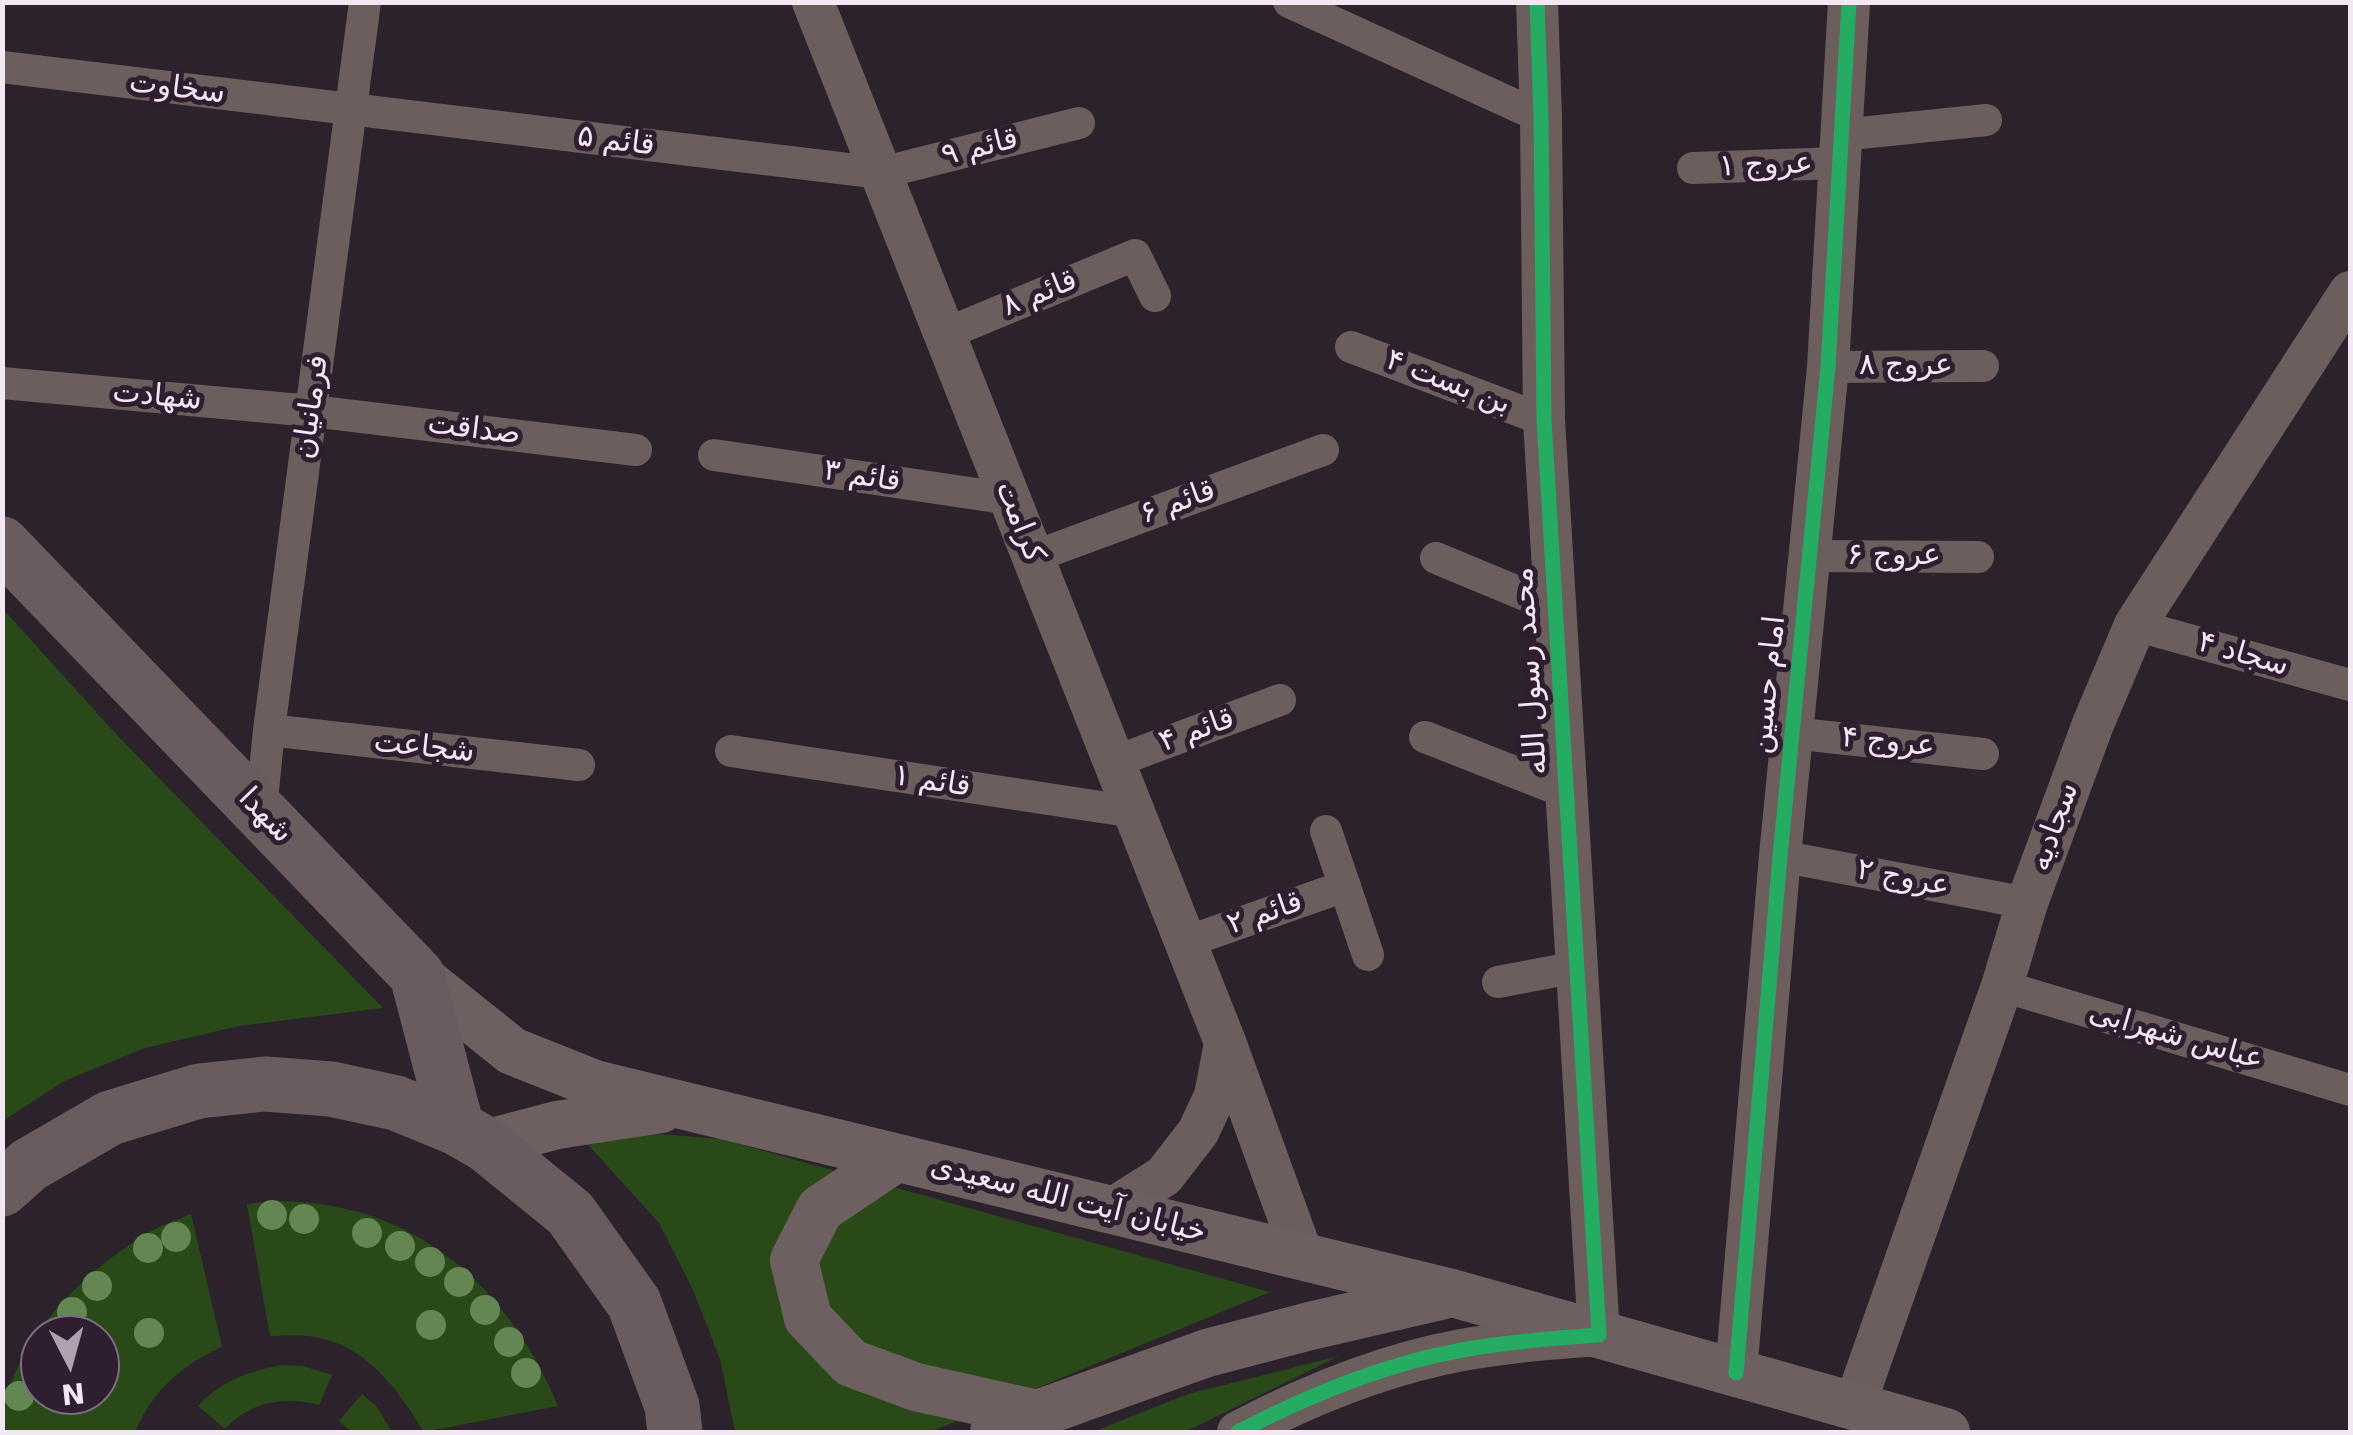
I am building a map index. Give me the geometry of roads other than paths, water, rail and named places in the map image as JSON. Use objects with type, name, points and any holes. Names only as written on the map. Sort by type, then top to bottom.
[{"type":"highway","name":"شهدا","points":[[2,544],[416,975],[471,1136]]},
{"type":"highway","points":[[2,1190],[29,1165],[110,1118],[199,1091],[264,1084],[330,1088],[396,1104],[471,1136],[570,1213],[634,1302],[672,1406],[675,1432]]},
{"type":"main road","name":"خیابان آیت الله سعیدی","points":[[416,975],[512,1051],[595,1084],[1452,1294],[1946,1432]]},
{"type":"main road","name":"خیابان آیت الله سعیدی","points":[[471,1136],[684,1106]]},
{"type":"main road","points":[[896,1158],[820,1209],[794,1260],[808,1318],[851,1363],[916,1387],[1037,1414]]},
{"type":"main road","name":"خیابان آیت الله سعیدی","points":[[994,1432],[1207,1353],[1452,1294]]},
{"type":"street","name":"فرمانیان","points":[[261,811],[366,2]]},
{"type":"street","name":"کرامت","points":[[813,2],[1186,942],[1303,1256]]},
{"type":"street","points":[[1289,2],[1541,117]]},
{"type":"street","name":"محمد رسول الله","points":[[1537,2],[1544,420],[1600,1335]]},
{"type":"street","name":"امام حسین","points":[[1736,1373],[1780,856],[1828,366],[1849,2]]},
{"type":"street","name":"سخاوت","points":[[2,67],[351,110]]},
{"type":"street","name":"قائم ۵","points":[[351,110],[881,173]]},
{"type":"street","name":"عروج ۱","points":[[1693,168],[1840,149],[1986,120]]},
{"type":"street","name":"قائم ۹","points":[[881,173],[1079,123]]},
{"type":"street","name":"قائم ۸","points":[[944,334],[1135,255],[1155,296]]},
{"type":"street","name":"سجادیه","points":[[1854,1406],[2002,986],[2027,903],[2092,724],[2135,626],[2344,314]]},
{"type":"street","name":"بن بست ۴","points":[[1351,346],[1544,420]]},
{"type":"street","name":"عروج ۸","points":[[1828,366],[1983,366]]},
{"type":"street","name":"شهادت","points":[[2,382],[312,410]]},
{"type":"street","name":"صداقت","points":[[312,410],[636,450]]},
{"type":"street","name":"قائم ۶","points":[[1033,557],[1323,450]]},
{"type":"street","name":"قائم ۳","points":[[714,455],[1010,499]]},
{"type":"street","name":"عروج ۶","points":[[1809,556],[1978,557]]},
{"type":"street","points":[[1436,558],[1554,607]]},
{"type":"street","name":"سجاد ۴","points":[[2135,626],[2350,685]]},
{"type":"street","name":"قائم ۴","points":[[1114,762],[1280,700]]},
{"type":"street","name":"شجاعت","points":[[270,730],[579,766]]},
{"type":"street","name":"عروج ۴","points":[[1792,733],[1983,754]]},
{"type":"street","points":[[1425,738],[1568,793]]},
{"type":"street","name":"قائم ۱","points":[[731,752],[1134,812]]},
{"type":"street","points":[[1326,831],[1368,955]]},
{"type":"street","name":"عروج ۲","points":[[1780,856],[2027,903]]},
{"type":"street","name":"قائم ۲","points":[[1186,942],[1345,886]]},
{"type":"street","points":[[1498,982],[1577,968]]},
{"type":"street","name":"عباس شهرابی","points":[[2002,986],[2350,1090]]},
{"type":"street","points":[[1110,1210],[1164,1176],[1198,1132],[1215,1096],[1225,1042]]},
{"type":"street","points":[[1238,1432],[1392,1367],[1476,1348],[1600,1335]]}]
